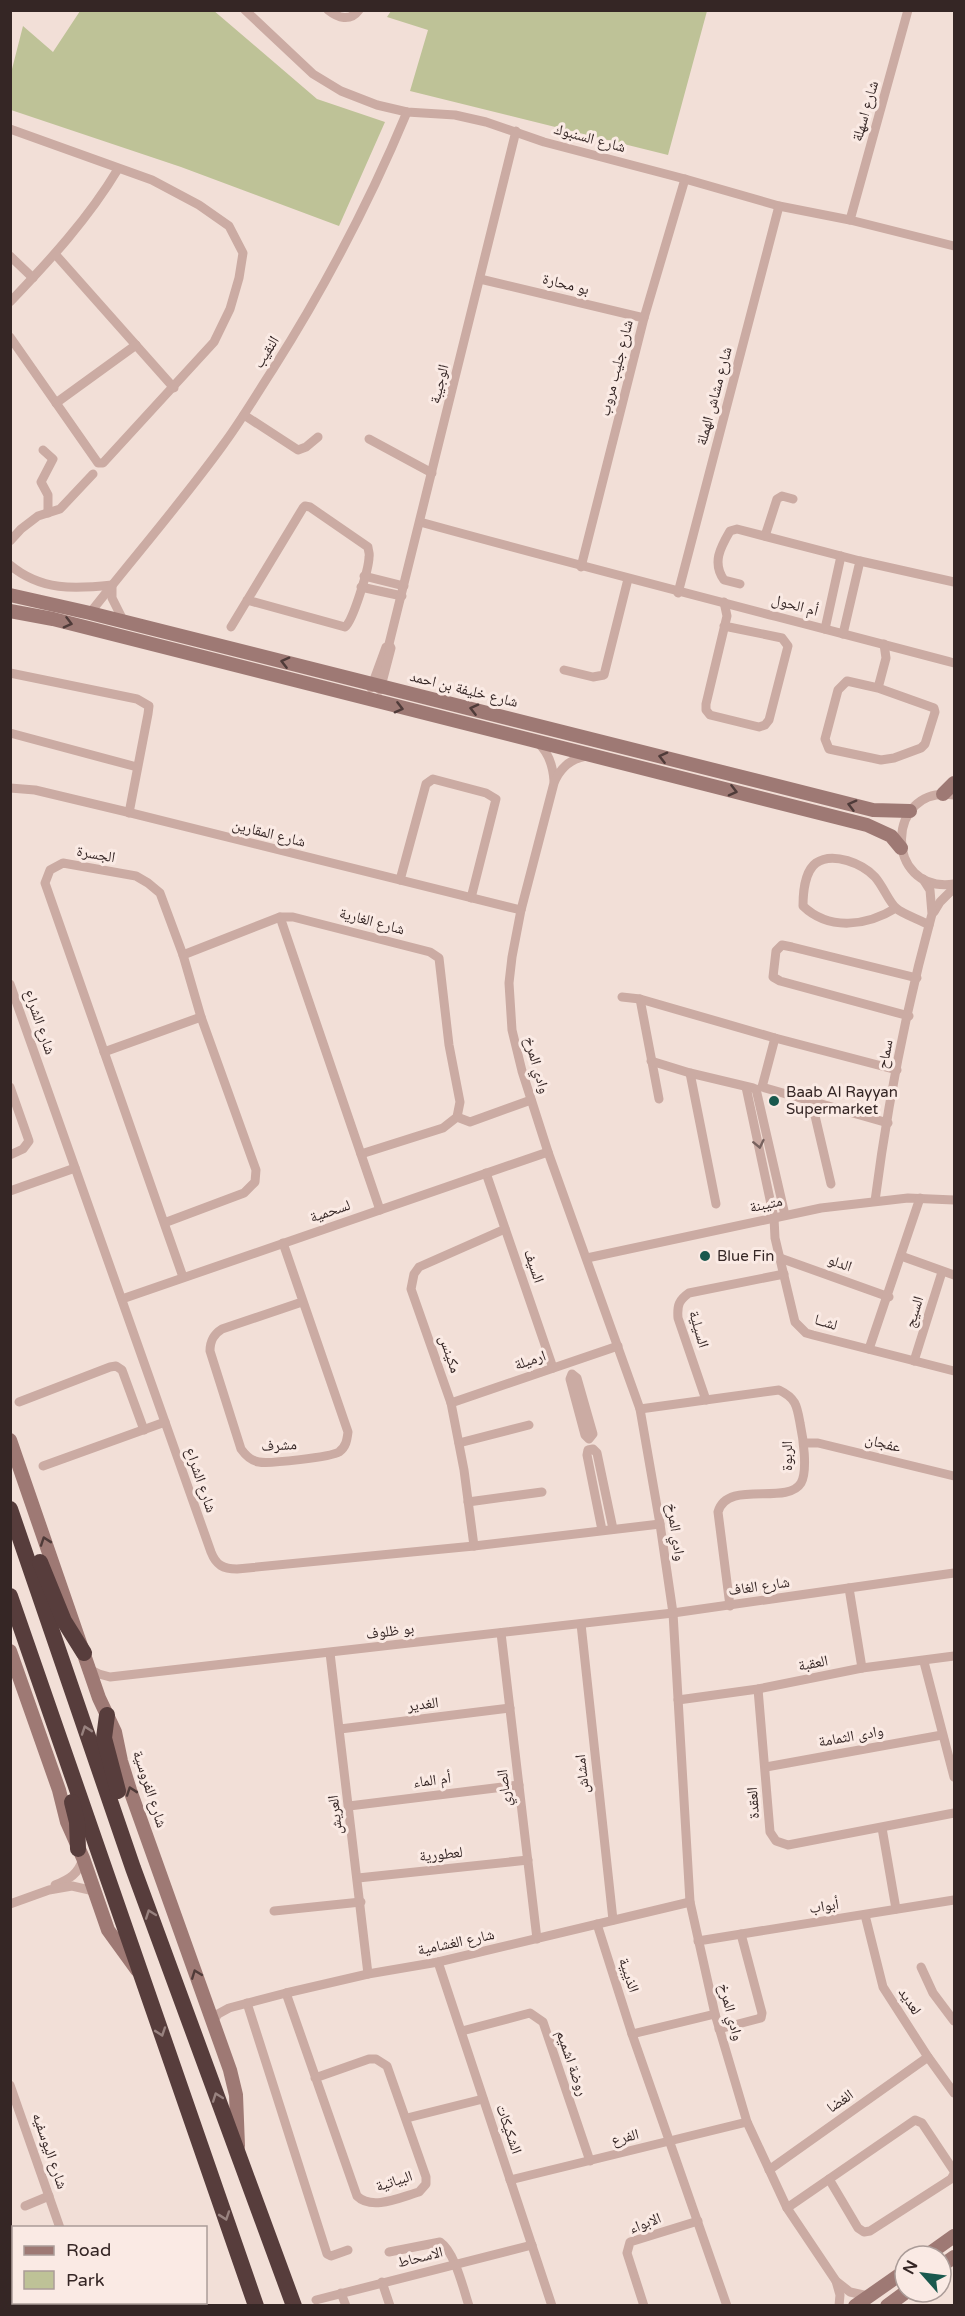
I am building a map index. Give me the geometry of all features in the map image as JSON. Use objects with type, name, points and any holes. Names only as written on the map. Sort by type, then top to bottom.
[{"type":"highway","points":[[10,1501],[22,1517],[64,1621],[86,1661]]},
{"type":"highway","name":"شارع الفروسية","points":[[10,1509],[129,1854],[294,2306]]},
{"type":"highway","points":[[10,1596],[256,2306]]},
{"type":"highway","points":[[33,1662],[41,1707],[76,1814],[80,1854]]},
{"type":"highway","points":[[106,1715],[104,1738],[125,1820],[129,1854]]},
{"type":"highway","points":[[242,2263],[258,2283],[268,2306]]},
{"type":"street","name":"شارع السنبوك","points":[[245,10],[313,74],[340,91],[377,105],[407,112],[455,115],[516,131],[544,142],[685,178],[779,206],[850,220],[954,246]]},
{"type":"street","points":[[328,10],[337,17],[346,18],[356,15],[358,10]]},
{"type":"street","name":"شارع اسهلة","points":[[850,220],[909,10]]},
{"type":"street","name":"النقيب","points":[[90,612],[195,483],[244,415],[343,250],[407,112]]},
{"type":"street","points":[[10,129],[152,180],[199,205],[229,226],[243,253],[230,309],[214,342],[103,463],[98,463],[10,337]]},
{"type":"street","name":"الوجيبة","points":[[371,701],[391,646],[389,644],[516,131]]},
{"type":"street","points":[[10,302],[55,254],[98,202],[118,169]]},
{"type":"street","name":"شارع جليب مروب","points":[[581,567],[644,318],[685,178]]},
{"type":"street","name":"شارع مشاش الهملة","points":[[678,593],[779,206]]},
{"type":"street","points":[[55,254],[174,388]]},
{"type":"street","points":[[10,256],[33,278]]},
{"type":"street","name":"بو محارة","points":[[480,279],[644,318]]},
{"type":"street","points":[[56,403],[136,345]]},
{"type":"street","points":[[244,415],[298,450],[306,447],[318,437]]},
{"type":"street","points":[[369,439],[432,473]]},
{"type":"street","points":[[43,450],[53,459],[41,482],[48,495],[48,513]]},
{"type":"street","points":[[11,539],[38,516],[60,509],[93,474]]},
{"type":"street","points":[[765,536],[777,499],[782,496],[793,499]]},
{"type":"street","points":[[231,627],[305,506],[310,507],[368,547],[369,557],[361,587],[351,621],[345,627],[248,600]]},
{"type":"street","name":"أم الحول","points":[[420,522],[678,593],[724,602],[954,663]]},
{"type":"street","points":[[10,523],[21,529]]},
{"type":"street","points":[[740,584],[724,580],[716,564],[730,531],[737,529],[860,561],[954,582]]},
{"type":"street","points":[[825,629],[841,556]]},
{"type":"street","points":[[843,634],[860,561]]},
{"type":"street","points":[[10,565],[33,580],[56,587],[87,588],[112,585],[112,598],[124,622]]},
{"type":"street","points":[[364,576],[404,586]]},
{"type":"street","points":[[564,670],[593,677],[604,675],[628,579]]},
{"type":"street","points":[[361,587],[402,596]]},
{"type":"street","name":"شارع خليفة بن احمد","points":[[11,595],[90,612],[873,810],[910,812]]},
{"type":"street","points":[[724,602],[726,616],[706,710],[710,715],[759,727],[765,725],[769,720],[788,646],[782,638],[724,626]]},
{"type":"street","points":[[10,611],[867,825],[891,836],[901,848],[907,862],[923,879],[954,886]]},
{"type":"street","points":[[878,688],[886,658],[884,645]]},
{"type":"street","points":[[10,673],[137,699],[149,706],[126,812]]},
{"type":"street","points":[[847,681],[878,688],[934,708],[935,712],[925,744],[921,748],[894,758],[881,760],[829,749],[825,739],[837,690],[847,681]]},
{"type":"street","points":[[10,733],[137,767]]},
{"type":"street","name":"وادي المرخ","points":[[536,741],[549,756],[554,783]]},
{"type":"street","name":"وادي المرخ","points":[[595,756],[574,759],[565,765],[554,783],[521,910],[509,983],[516,1049],[548,1152],[640,1410],[673,1613],[690,1902],[714,2014],[747,2122],[787,2208],[836,2281],[840,2295],[839,2306]]},
{"type":"street","points":[[400,880],[426,784],[433,779],[486,793],[496,799],[471,898]]},
{"type":"street","points":[[901,848],[901,832],[910,812],[921,801],[949,794],[954,783]]},
{"type":"street","name":"شارع المقارين","points":[[10,788],[35,790],[521,910]]},
{"type":"street","points":[[896,908],[875,920],[842,923],[815,917],[803,906],[803,895],[809,873],[815,863],[825,859],[847,861],[861,866],[875,877],[896,908],[929,925]]},
{"type":"street","name":"الجسرة","points":[[164,1223],[244,1193],[255,1182],[256,1170],[201,1017],[183,955],[160,892],[136,876],[63,863],[50,870],[45,883],[104,1052],[164,1223],[183,1277]]},
{"type":"street","name":"سماح","points":[[923,879],[930,890],[932,914]]},
{"type":"street","name":"سماح","points":[[875,1202],[881,1155],[897,1070],[929,925],[932,914],[954,886]]},
{"type":"street","points":[[183,955],[280,917],[380,1210]]},
{"type":"street","name":"شارع الغارية","points":[[280,917],[316,922],[430,952],[439,958],[449,1046],[460,1102],[457,1117]]},
{"type":"street","points":[[909,1016],[780,981],[773,977],[776,951],[782,945],[792,946],[917,978]]},
{"type":"street","name":"شارع الشراع","points":[[10,984],[211,1552],[220,1566],[227,1569],[474,1546],[660,1524]]},
{"type":"street","points":[[622,997],[640,999],[897,1070]]},
{"type":"street","points":[[640,999],[659,1099]]},
{"type":"street","points":[[104,1052],[201,1017]]},
{"type":"street","points":[[775,1038],[755,1088],[785,1215]]},
{"type":"street","points":[[651,1061],[888,1123]]},
{"type":"street","points":[[690,1073],[716,1204]]},
{"type":"street","points":[[10,1087],[29,1141],[23,1149],[10,1155]]},
{"type":"street","name":"لشــا","points":[[755,1088],[776,1238],[795,1322],[806,1333],[954,1371]]},
{"type":"street","points":[[361,1154],[442,1128],[457,1117],[470,1122],[531,1100]]},
{"type":"street","points":[[812,1102],[831,1184]]},
{"type":"street","name":"لسحمية","points":[[122,1299],[548,1152]]},
{"type":"street","points":[[10,1191],[75,1167]]},
{"type":"street","name":"السيف","points":[[486,1173],[553,1368]]},
{"type":"street","points":[[870,1349],[920,1198]]},
{"type":"street","name":"متيبنة","points":[[587,1258],[785,1215],[920,1198],[954,1200]]},
{"type":"street","name":"مكينس","points":[[474,1546],[452,1403],[411,1288],[414,1274],[419,1267],[505,1229]]},
{"type":"street","name":"مشرف","points":[[283,1243],[348,1432],[344,1447],[332,1455],[259,1462],[246,1455],[241,1449],[210,1351],[210,1344],[212,1338],[222,1329],[302,1302]]},
{"type":"street","points":[[901,1256],[954,1275]]},
{"type":"street","name":"الدلو","points":[[780,1258],[889,1297]]},
{"type":"street","name":"السيج","points":[[914,1361],[942,1272]]},
{"type":"street","name":"السيلية","points":[[706,1400],[678,1318],[681,1299],[689,1293],[784,1274]]},
{"type":"street","name":"ارميلة","points":[[452,1403],[618,1346]]},
{"type":"street","points":[[567,1363],[572,1374],[576,1376],[576,1389],[584,1417]]},
{"type":"street","points":[[19,1402],[116,1366],[122,1370],[144,1430]]},
{"type":"street","name":"الربوة","points":[[640,1410],[779,1390],[790,1395],[797,1402],[804,1443],[803,1476],[800,1485],[790,1491],[726,1499],[720,1505],[718,1512],[730,1606]]},
{"type":"street","points":[[43,1466],[165,1422]]},
{"type":"street","points":[[459,1443],[529,1425]]},
{"type":"street","name":"شارع الفروسية","points":[[10,1440],[99,1698],[115,1732],[130,1790],[214,2020],[233,2081],[238,2152]]},
{"type":"street","name":"عفجان","points":[[804,1443],[818,1443],[954,1476]]},
{"type":"street","points":[[602,1530],[596,1499],[596,1473],[607,1497],[613,1529]]},
{"type":"street","points":[[468,1502],[542,1492]]},
{"type":"street","points":[[596,1499],[607,1497]]},
{"type":"street","name":"شارع الغاف","points":[[673,1613],[954,1573]]},
{"type":"street","points":[[849,1588],[862,1668]]},
{"type":"street","name":"بو ظلوف","points":[[86,1661],[99,1674],[110,1677],[673,1613]]},
{"type":"street","name":"امشاش","points":[[581,1624],[613,1920]]},
{"type":"street","name":"الصاري","points":[[501,1633],[537,1939]]},
{"type":"street","points":[[10,1651],[59,1790],[67,1822],[111,1935],[142,1977]]},
{"type":"street","name":"العريش","points":[[330,1653],[368,1974]]},
{"type":"street","name":"العقبة","points":[[678,1701],[758,1689],[862,1668],[924,1662],[954,1656]]},
{"type":"street","points":[[924,1662],[954,1778]]},
{"type":"street","points":[[99,1698],[102,1686],[110,1677]]},
{"type":"street","name":"العقدة","points":[[758,1689],[770,1832],[776,1841],[788,1845],[954,1813]]},
{"type":"street","name":"الغدير","points":[[339,1729],[510,1708]]},
{"type":"street","name":"وادى الثمامة","points":[[766,1767],[942,1735]]},
{"type":"street","name":"أم الماء","points":[[349,1806],[519,1785]]},
{"type":"street","points":[[882,1828],[896,1909]]},
{"type":"street","points":[[10,1904],[49,1890],[73,1876],[79,1869],[80,1854]]},
{"type":"street","name":"لعطورية","points":[[358,1878],[528,1860]]},
{"type":"street","points":[[49,1890],[76,1886],[94,1891]]},
{"type":"street","name":"أبواب","points":[[698,1941],[954,1900]]},
{"type":"street","points":[[274,1911],[360,1902]]},
{"type":"street","name":"شارع الغشامية","points":[[214,2020],[218,2014],[229,2008],[286,1993],[368,1974],[438,1962],[690,1902]]},
{"type":"street","name":"لعديد","points":[[865,1915],[883,1987],[954,2093]]},
{"type":"street","name":"الذيبية","points":[[597,1924],[632,2034],[670,2141]]},
{"type":"street","points":[[719,2029],[761,2018],[762,2013],[741,1934]]},
{"type":"street","name":"الشكيكات","points":[[438,1962],[552,2306]]},
{"type":"street","points":[[921,1967],[928,1985],[951,2023]]},
{"type":"street","name":"البياتية","points":[[286,1993],[315,2078],[357,2196],[366,2203],[378,2203],[419,2192],[426,2184],[426,2177],[387,2066],[376,2059],[369,2059],[315,2078]]},
{"type":"street","name":"شارع الغشامية","points":[[207,2003],[229,2008]]},
{"type":"street","points":[[247,2003],[327,2254],[331,2256],[348,2250]]},
{"type":"street","name":"روضة اشميم","points":[[462,2031],[530,2013],[543,2022],[590,2161]]},
{"type":"street","points":[[632,2034],[714,2014]]},
{"type":"street","name":"الغضا","points":[[769,2170],[928,2057]]},
{"type":"street","name":"شارع اليوسفيه","points":[[10,2085],[59,2226]]},
{"type":"street","points":[[407,2118],[483,2099]]},
{"type":"street","points":[[787,2208],[829,2179],[915,2120],[922,2123],[954,2172],[951,2179],[870,2231],[864,2232],[858,2228],[829,2179]]},
{"type":"street","name":"الفرع","points":[[510,2180],[747,2122]]},
{"type":"street","points":[[670,2141],[727,2306]]},
{"type":"street","points":[[25,2206],[49,2196]]},
{"type":"street","name":"الابواء","points":[[644,2306],[627,2247],[635,2239],[698,2222]]},
{"type":"street","points":[[389,2252],[440,2242],[447,2247],[469,2306]]},
{"type":"street","name":"الاسحاط","points":[[316,2300],[532,2245]]},
{"type":"street","points":[[855,2306],[893,2279]]},
{"type":"street","name":"وادي المرخ","points":[[836,2281],[850,2292],[868,2296]]},
{"type":"street","points":[[382,2282],[390,2306]]},
{"type":"street","points":[[341,2293],[346,2306]]},
{"type":"green space","points":[[213,10],[317,99],[385,122],[339,226],[181,167],[11,110],[11,73],[23,26],[53,52],[80,11]]},
{"type":"green space","points":[[391,11],[707,11],[668,155],[410,91],[428,30],[387,17]]},
{"type":"place","name":"Baab Al Rayyan Supermarket","points":[[774,1101]]},
{"type":"place","name":"Blue Fin","points":[[705,1256]]}]
